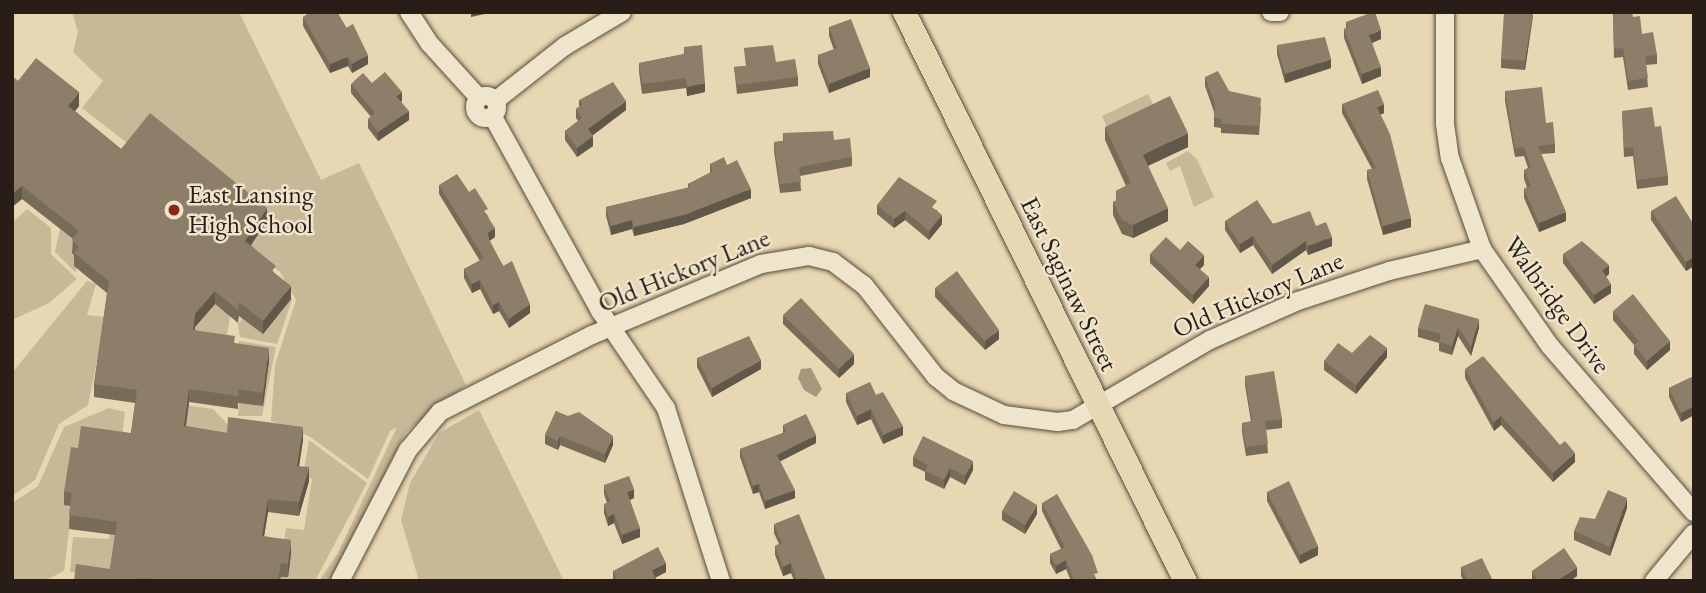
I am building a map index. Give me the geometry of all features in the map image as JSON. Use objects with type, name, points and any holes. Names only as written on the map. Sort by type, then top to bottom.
[{"type":"main road","name":"East Saginaw Street","points":[[904,12],[1185,581]]},
{"type":"street","points":[[409,12],[430,44],[489,105],[612,328],[666,408],[722,581]]},
{"type":"street","points":[[489,105],[565,46],[622,12]]},
{"type":"street","points":[[1271,12],[1280,12]]},
{"type":"street","name":"Walbridge Drive","points":[[1445,12],[1445,124],[1450,159],[1482,249],[1550,346],[1694,512]]},
{"type":"street","name":"Old Hickory Lane","points":[[340,581],[404,456],[434,418],[469,394],[612,328],[761,264],[809,256],[833,262],[864,285],[936,377],[975,404],[1004,415],[1058,422],[1073,420],[1210,340],[1298,301],[1389,271],[1482,249]]},
{"type":"street","points":[[1655,580],[1694,533]]},
{"type":"shaded area","points":[[72,12],[239,12],[321,180],[359,163],[466,385],[406,432],[330,581],[319,581],[338,553],[397,427],[390,431],[368,479],[309,436],[271,421],[275,365],[296,300],[280,272],[250,248],[252,240],[82,108],[103,81],[73,52],[78,32]]},
{"type":"shaded area","points":[[1148,94],[1156,110],[1109,132],[1102,116]]},
{"type":"shaded area","points":[[1188,151],[1197,159],[1214,197],[1194,207],[1180,166],[1170,171],[1166,163]]},
{"type":"shaded area","points":[[27,209],[51,228],[51,254],[77,279],[49,303],[12,320],[12,223]]},
{"type":"shaded area","points":[[60,229],[79,244],[76,273],[55,252]]},
{"type":"shaded area","points":[[276,276],[292,300],[277,344],[240,337],[238,324]]},
{"type":"shaded area","points":[[87,281],[96,284],[87,315],[106,317],[88,405],[59,424],[35,480],[12,496],[12,373]]},
{"type":"shaded area","points":[[215,304],[230,316],[225,348],[193,343],[195,327]]},
{"type":"shaded area","points":[[239,341],[276,347],[262,416],[238,416],[239,403],[263,406],[234,356]]},
{"type":"shaded area","points":[[811,368],[822,389],[816,397],[804,390],[798,378],[801,369]]},
{"type":"shaded area","points":[[177,404],[213,409],[229,426],[227,446],[184,439]]},
{"type":"shaded area","points":[[109,408],[125,412],[121,444],[65,505],[72,506],[64,571],[44,581],[12,581],[12,503],[38,486],[64,427]]},
{"type":"shaded area","points":[[479,410],[564,581],[419,581],[401,520],[410,483],[439,433]]},
{"type":"shaded area","points":[[309,440],[367,483],[316,579],[280,581],[281,577],[287,577],[282,552],[286,528],[304,530],[312,479],[303,475]]},
{"type":"shaded area","points":[[114,508],[120,509],[111,578],[70,572],[73,537],[109,539]]},
{"type":"building","points":[[311,12],[337,12],[346,28],[353,24],[368,55],[352,64],[348,57],[330,64],[303,17]]},
{"type":"building","points":[[1373,12],[1381,30],[1369,35],[1381,67],[1362,74],[1344,29],[1348,27],[1346,22]]},
{"type":"building","points":[[1504,12],[1533,12],[1525,61],[1501,59]]},
{"type":"building","points":[[1613,12],[1632,12],[1633,17],[1640,16],[1642,34],[1653,32],[1657,55],[1645,56],[1648,78],[1628,81],[1623,48],[1614,49]]},
{"type":"building","points":[[851,19],[870,68],[829,84],[818,55],[837,48],[829,27]]},
{"type":"building","points":[[1325,37],[1331,59],[1285,74],[1277,45]]},
{"type":"building","points":[[702,45],[705,83],[687,87],[686,78],[642,84],[639,63],[685,54],[684,47]]},
{"type":"building","points":[[773,45],[776,62],[795,59],[798,77],[737,85],[734,67],[747,66],[744,48]]},
{"type":"building","name":"East Lansing High School","points":[[36,58],[79,92],[68,106],[121,149],[150,113],[267,208],[245,241],[276,266],[272,271],[291,286],[263,321],[239,302],[238,310],[215,291],[195,314],[193,330],[235,336],[234,343],[269,348],[263,393],[238,389],[238,396],[189,389],[184,426],[227,433],[228,417],[303,427],[297,466],[309,467],[299,502],[268,499],[262,536],[291,540],[288,564],[281,563],[278,581],[163,581],[142,578],[142,581],[74,581],[76,564],[110,569],[117,522],[69,515],[72,493],[64,492],[71,447],[78,448],[81,426],[131,433],[137,390],[94,384],[109,281],[74,253],[79,247],[72,240],[79,231],[22,186],[12,194],[12,76],[18,81]]},
{"type":"building","points":[[1218,71],[1229,91],[1261,98],[1259,126],[1221,124],[1222,119],[1214,118],[1215,104],[1205,77]]},
{"type":"building","points":[[385,72],[402,92],[396,96],[409,111],[378,132],[368,119],[375,113],[351,84],[363,73],[372,83]]},
{"type":"building","points":[[613,82],[626,101],[588,129],[593,136],[577,148],[565,131],[582,118],[576,109],[583,104],[579,100]]},
{"type":"building","points":[[1542,87],[1546,123],[1553,122],[1555,144],[1538,146],[1566,212],[1539,223],[1524,189],[1531,186],[1524,170],[1531,167],[1524,147],[1515,148],[1505,91]]},
{"type":"building","points":[[1378,90],[1384,104],[1377,107],[1390,134],[1411,218],[1383,226],[1367,170],[1376,168],[1342,104]]},
{"type":"building","points":[[1170,96],[1188,133],[1143,155],[1168,208],[1133,225],[1122,220],[1113,202],[1117,200],[1116,191],[1131,183],[1105,127]]},
{"type":"building","points":[[1652,107],[1655,127],[1661,126],[1668,176],[1637,180],[1633,147],[1624,148],[1622,111]]},
{"type":"building","points":[[833,131],[834,140],[850,138],[852,157],[799,167],[801,182],[780,184],[774,142],[784,141],[783,133]]},
{"type":"building","points":[[724,157],[727,165],[737,160],[751,189],[684,215],[634,227],[632,220],[611,226],[606,207],[690,187],[688,184],[713,171],[710,164]]},
{"type":"building","points":[[457,174],[469,192],[475,188],[488,209],[484,211],[495,228],[488,233],[489,239],[503,266],[512,261],[530,304],[509,319],[499,302],[493,305],[480,280],[472,284],[464,269],[484,258],[439,185]]},
{"type":"building","points":[[899,177],[937,201],[932,207],[942,215],[929,231],[905,211],[894,219],[877,205]]},
{"type":"building","points":[[1676,196],[1694,225],[1694,257],[1686,262],[1651,211]]},
{"type":"building","points":[[1257,200],[1273,224],[1310,211],[1316,226],[1326,222],[1332,237],[1308,246],[1306,241],[1272,265],[1253,236],[1240,244],[1225,221]]},
{"type":"building","points":[[1166,237],[1180,250],[1188,241],[1204,255],[1195,265],[1209,277],[1193,295],[1150,254]]},
{"type":"building","points":[[1582,241],[1609,265],[1602,270],[1611,284],[1594,295],[1563,254]]},
{"type":"building","points":[[957,271],[999,330],[985,341],[935,288]]},
{"type":"building","points":[[1633,294],[1670,341],[1647,361],[1634,345],[1639,341],[1613,311]]},
{"type":"building","points":[[801,298],[854,354],[839,369],[783,315]]},
{"type":"building","points":[[1425,304],[1479,319],[1471,347],[1458,327],[1452,346],[1439,342],[1441,334],[1418,328]]},
{"type":"building","points":[[1370,335],[1387,348],[1356,385],[1324,361],[1338,343],[1352,353]]},
{"type":"building","points":[[749,336],[761,360],[712,388],[697,358]]},
{"type":"building","points":[[1483,356],[1560,445],[1565,441],[1575,453],[1553,473],[1501,416],[1494,422],[1465,369]]},
{"type":"building","points":[[1274,371],[1282,419],[1265,421],[1268,444],[1246,447],[1242,423],[1252,421],[1245,376]]},
{"type":"building","points":[[1694,376],[1694,406],[1681,413],[1669,388]]},
{"type":"building","points":[[870,382],[876,395],[883,392],[903,426],[883,435],[871,409],[857,416],[846,393]]},
{"type":"building","points":[[556,411],[568,416],[579,412],[613,436],[605,454],[560,436],[558,441],[545,435]]},
{"type":"building","points":[[806,414],[816,435],[777,455],[795,490],[765,501],[759,484],[753,486],[740,449],[786,432],[783,425]]},
{"type":"building","points":[[923,436],[973,461],[965,476],[950,468],[944,480],[925,471],[928,465],[913,457]]},
{"type":"building","points":[[629,476],[634,489],[627,492],[640,528],[622,535],[614,514],[608,517],[604,504],[610,502],[604,485]]},
{"type":"building","points":[[1289,481],[1318,546],[1300,555],[1267,492]]},
{"type":"building","points":[[1608,490],[1627,498],[1610,547],[1574,531],[1580,517],[1595,519]]},
{"type":"building","points":[[1014,491],[1037,505],[1025,525],[1002,511]]},
{"type":"building","points":[[1057,494],[1092,555],[1098,573],[1094,574],[1097,581],[1074,581],[1066,560],[1056,566],[1050,554],[1065,547],[1042,503]]},
{"type":"building","points":[[799,514],[826,581],[804,581],[803,578],[797,580],[791,563],[783,567],[775,546],[782,543],[774,524]]},
{"type":"building","points":[[658,547],[666,563],[652,570],[657,581],[617,581],[613,571]]},
{"type":"building","points":[[1564,548],[1577,567],[1557,581],[1538,581],[1532,571]]},
{"type":"building","points":[[1482,558],[1493,581],[1468,581],[1461,567]]},
{"type":"place","name":"East Lansing High School","points":[[174,210]]}]
